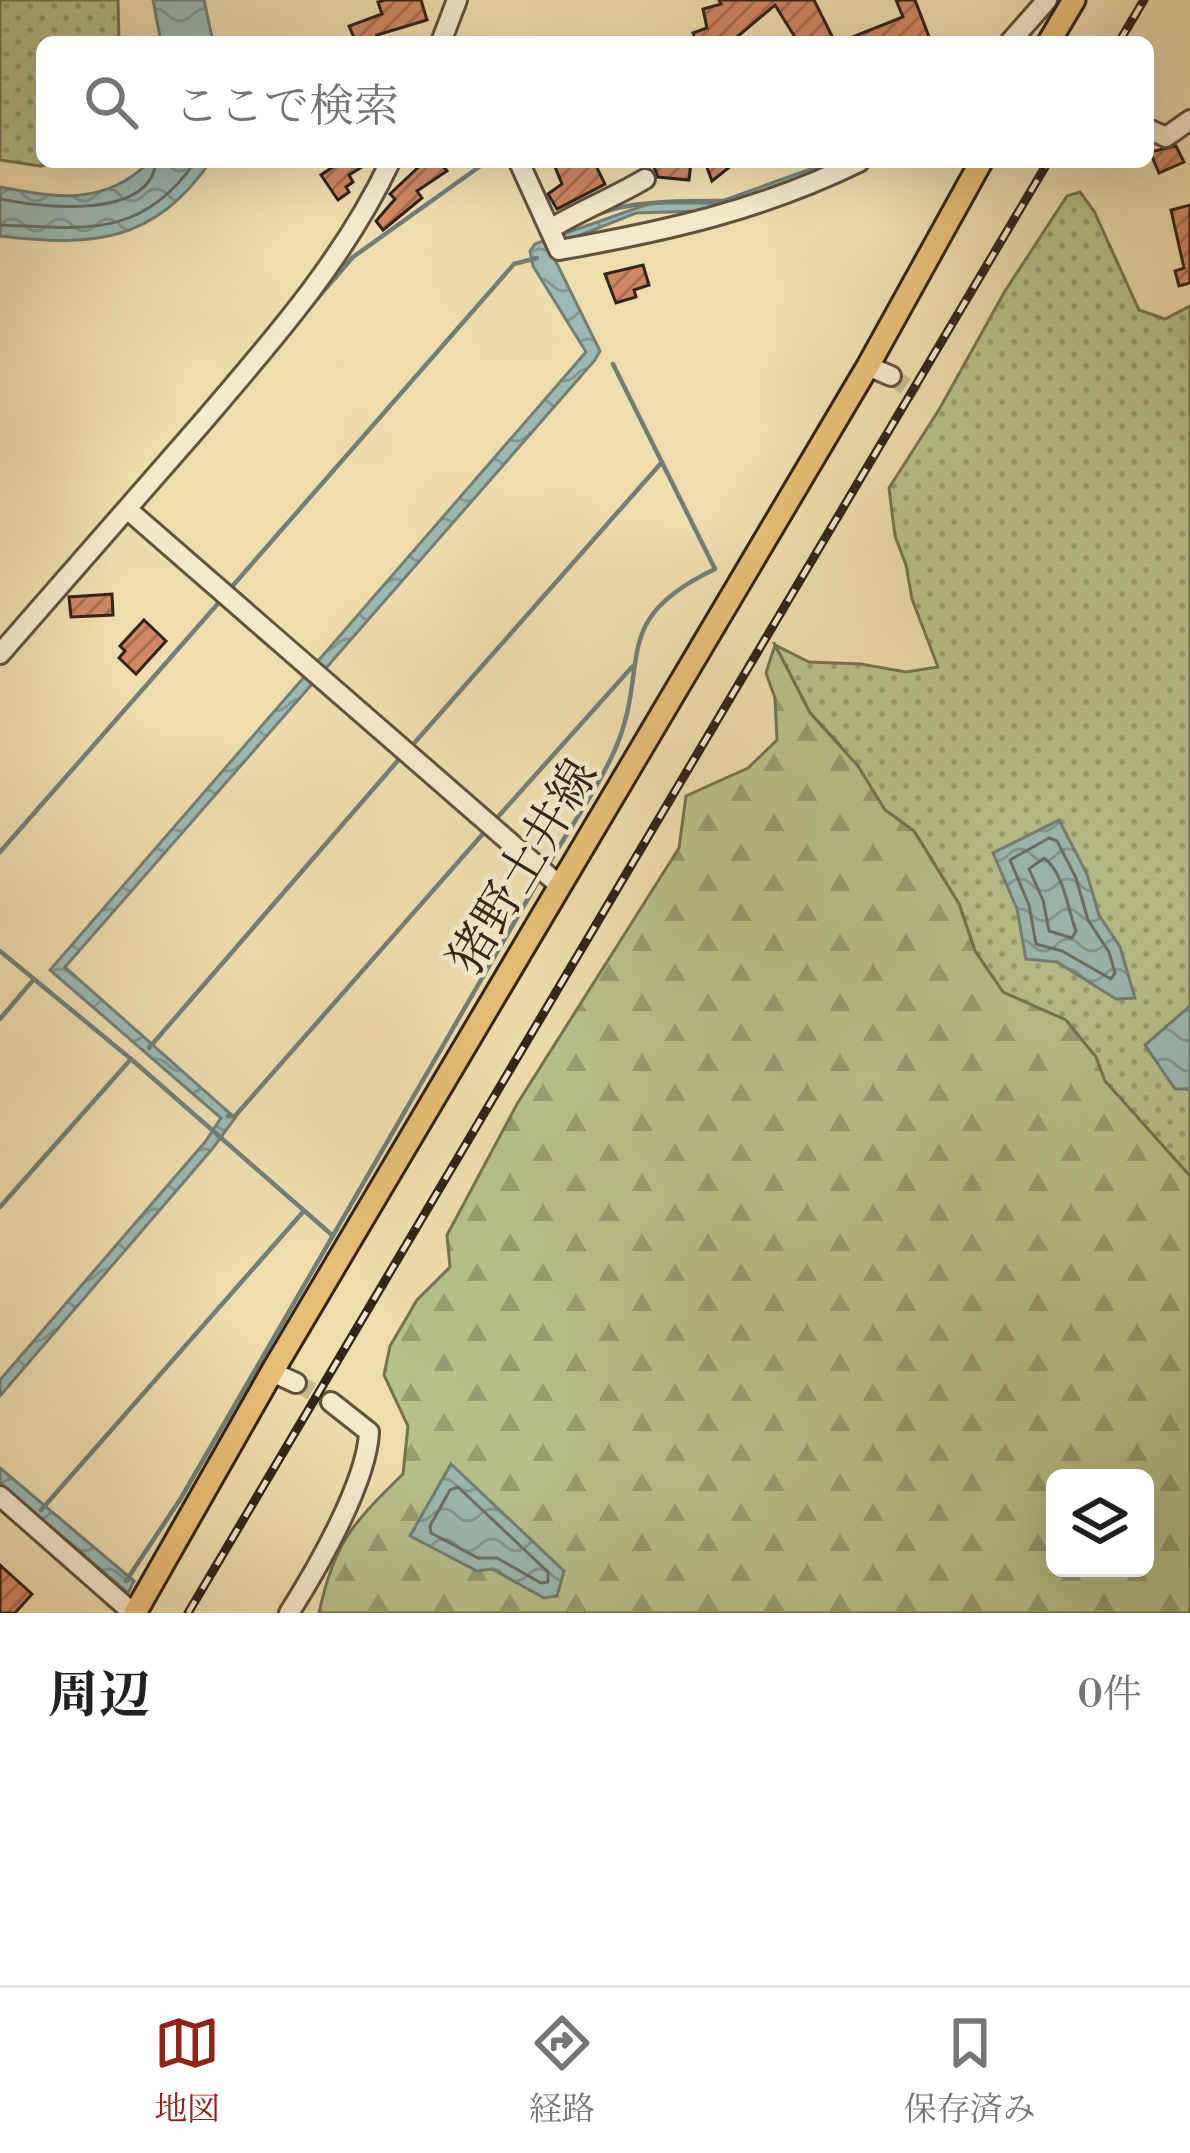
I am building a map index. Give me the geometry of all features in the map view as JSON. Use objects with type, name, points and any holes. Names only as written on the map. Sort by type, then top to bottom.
[{"type":"main road","points":[[1053,36],[1075,0]]},
{"type":"main road","name":"猪野土井線","points":[[134,1613],[868,367],[978,168]]},
{"type":"street","points":[[443,36],[457,0]]},
{"type":"street","points":[[1015,36],[1047,0]]},
{"type":"street","points":[[1154,136],[1190,120]]},
{"type":"street","points":[[0,654],[314,288],[387,168]]},
{"type":"street","points":[[522,168],[554,238]]},
{"type":"street","points":[[554,238],[677,227],[759,206],[845,168]]},
{"type":"street","points":[[554,238],[593,202],[612,199],[644,179]]},
{"type":"street","points":[[868,367],[891,376]]},
{"type":"street","points":[[127,509],[559,885]]},
{"type":"street","points":[[272,1372],[296,1383]]},
{"type":"street","points":[[290,1613],[368,1457],[369,1432],[331,1402]]},
{"type":"street","points":[[0,1496],[134,1613]]},
{"type":"street","points":[[303,1613],[307,1585]]},
{"type":"green space","points":[[0,0],[118,0],[119,36],[36,36],[36,165],[0,160]]},
{"type":"green space","points":[[1080,192],[1094,211],[1139,310],[1165,319],[1190,306],[1190,1176],[1104,1081],[1096,1057],[1031,1006],[1003,992],[975,951],[959,904],[914,831],[885,810],[838,743],[810,713],[775,645],[809,662],[906,672],[938,667],[912,599],[895,536],[889,488],[1005,291],[1067,196]]},
{"type":"green space","points":[[775,645],[810,713],[858,766],[885,810],[914,831],[959,904],[975,951],[1003,992],[1066,1020],[1096,1057],[1105,1081],[1190,1176],[1190,1613],[319,1613],[331,1568],[348,1535],[403,1474],[408,1426],[384,1375],[390,1346],[417,1300],[450,1267],[447,1235],[517,1104],[679,848],[686,796],[748,768],[777,740],[775,698],[766,673]]},
{"type":"water","points":[[153,0],[204,0],[212,36],[160,36]]},
{"type":"water","points":[[142,168],[205,168],[166,209],[118,234],[64,240],[0,236],[0,187],[79,195],[115,186]]},
{"type":"water","points":[[813,168],[836,168],[793,188],[701,211],[636,213],[563,242],[555,260],[600,351],[595,360],[65,967],[235,1118],[0,1396],[0,1380],[221,1118],[50,970],[586,352],[533,266],[530,251],[535,244],[651,203],[716,203]]},
{"type":"water","points":[[1059,820],[1087,874],[1099,915],[1120,947],[1135,998],[1116,999],[1057,962],[1026,959],[1017,909],[993,853]]},
{"type":"water","points":[[1190,1006],[1190,1089],[1175,1089],[1145,1045]]},
{"type":"water","points":[[451,1464],[564,1571],[557,1596],[544,1598],[492,1569],[477,1571],[410,1536]]},
{"type":"water","points":[[0,1468],[134,1581],[128,1593],[0,1483]]},
{"type":"building","points":[[421,0],[427,20],[377,36],[353,36],[349,26],[382,14],[378,2]]},
{"type":"building","points":[[719,0],[814,0],[832,36],[794,36],[775,5],[738,36],[694,36],[707,28],[703,9],[721,4]]},
{"type":"building","points":[[896,0],[915,0],[929,36],[855,36],[903,17]]},
{"type":"building","points":[[1176,146],[1184,162],[1159,173],[1154,151]]},
{"type":"building","points":[[331,168],[360,168],[349,175],[353,182],[346,187],[349,192],[338,200],[321,175]]},
{"type":"building","points":[[418,168],[447,171],[417,191],[422,198],[383,230],[376,221],[395,199],[390,194]]},
{"type":"building","points":[[555,168],[597,168],[605,184],[557,209],[548,194],[562,184]]},
{"type":"building","points":[[654,168],[690,168],[689,180],[658,177]]},
{"type":"building","points":[[707,168],[728,168],[712,181]]},
{"type":"building","points":[[1190,205],[1190,283],[1179,286],[1175,271],[1184,268],[1171,210]]},
{"type":"building","points":[[643,265],[649,285],[634,290],[636,297],[616,303],[605,274]]},
{"type":"building","points":[[112,594],[113,615],[71,617],[69,597]]},
{"type":"building","points":[[144,620],[166,641],[136,674],[119,658],[125,651],[120,646]]},
{"type":"building","points":[[0,1565],[32,1594],[15,1613],[0,1613]]},
{"type":"waterway","points":[[303,315],[353,257],[478,168]]},
{"type":"waterway","points":[[512,168],[517,179]]},
{"type":"waterway","points":[[559,237],[576,224],[616,208],[725,201]]},
{"type":"waterway","points":[[229,590],[514,264],[537,258]]},
{"type":"waterway","points":[[546,868],[613,754],[625,723],[645,627],[680,589],[715,569],[613,364]]},
{"type":"waterway","points":[[409,749],[662,462]]},
{"type":"waterway","points":[[0,852],[222,599]]},
{"type":"waterway","points":[[496,819],[632,667]]},
{"type":"waterway","points":[[149,1048],[401,757]]},
{"type":"waterway","points":[[228,1116],[235,1116],[488,828]]},
{"type":"waterway","points":[[126,1581],[181,1498],[540,878]]},
{"type":"waterway","points":[[0,951],[332,1235]]},
{"type":"waterway","points":[[0,1019],[34,979]]},
{"type":"waterway","points":[[0,1207],[131,1059]]},
{"type":"waterway","points":[[41,1510],[303,1212]]},
{"type":"tunnel","points":[[891,376],[917,394]]},
{"type":"tunnel","points":[[296,1383],[331,1402]]},
{"type":"railway","points":[[1123,36],[1144,0]]},
{"type":"railway","points":[[188,1613],[1044,168]]}]
